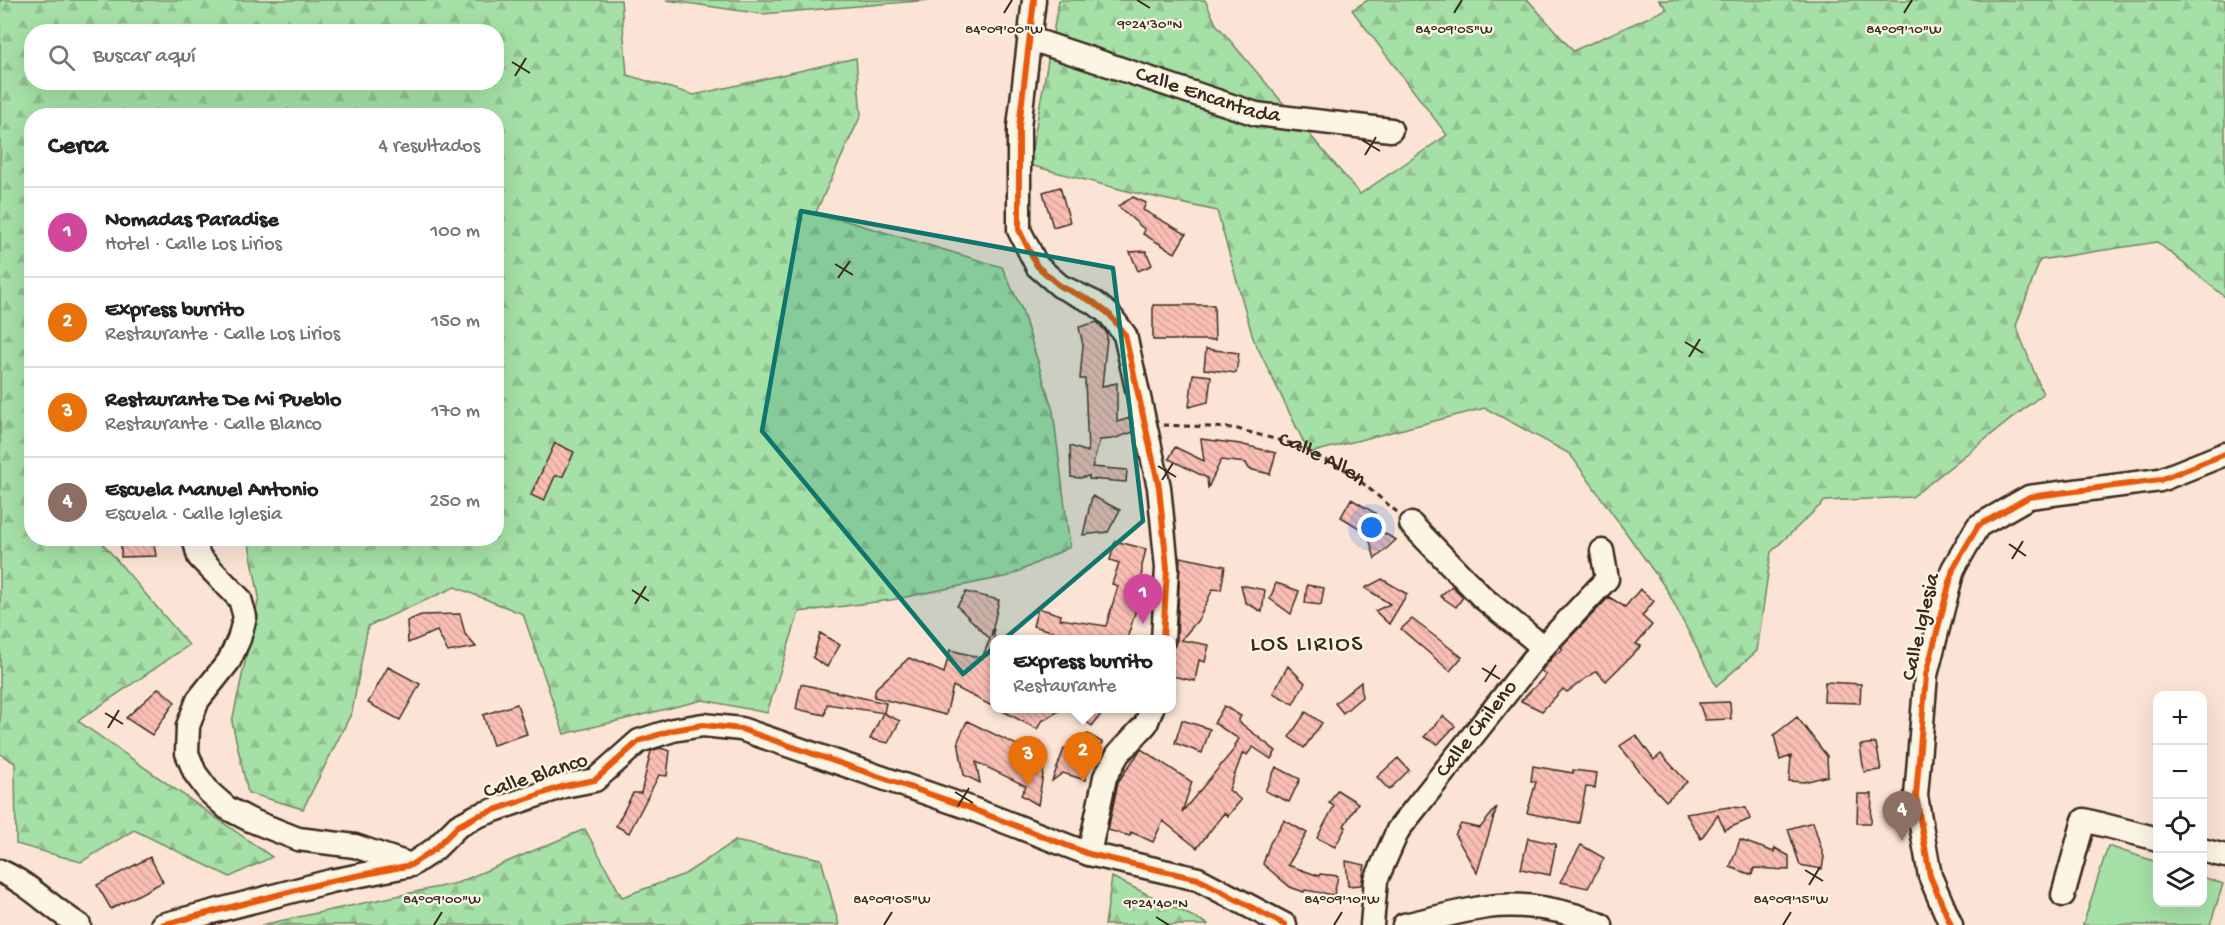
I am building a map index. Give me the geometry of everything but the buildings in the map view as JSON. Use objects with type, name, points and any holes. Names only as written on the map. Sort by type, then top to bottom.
[{"type":"street","points":[[1034,0],[1019,127],[1019,230],[1037,266],[1060,286],[1095,303],[1110,315],[1125,335],[1159,487],[1167,568],[1163,635]]},
{"type":"street","name":"Calle Encantada","points":[[1031,39],[1256,114],[1391,130]]},
{"type":"street","name":"Calle Iglesia","points":[[1951,925],[1930,876],[1916,796],[1926,675],[1953,569],[1978,526],[2029,497],[2160,480],[2225,454]]},
{"type":"street","points":[[1411,524],[1483,598],[1543,647]]},
{"type":"street","points":[[196,546],[199,557],[240,599],[245,616],[239,639],[229,661],[198,700],[188,726],[187,753],[195,773],[209,792],[227,808],[250,820],[298,839],[355,846],[411,865]]},
{"type":"street","name":"Calle Chileno","points":[[1372,925],[1376,880],[1398,830],[1543,647],[1607,579],[1602,551]]},
{"type":"street","points":[[1089,854],[1105,777],[1118,754],[1146,724],[1150,713]]},
{"type":"street","name":"Calle Blanco","points":[[162,925],[331,881],[411,865],[435,849],[458,826],[477,816],[564,786],[596,780],[639,741],[673,730],[704,725],[741,729],[967,807],[1089,854],[1198,879],[1286,925]]},
{"type":"street","points":[[2063,895],[2084,820],[2153,838]]},
{"type":"street","points":[[2207,851],[2225,856]]},
{"type":"street","points":[[0,871],[32,889],[65,917],[79,925]]},
{"type":"street","points":[[1404,925],[1487,907],[1514,906],[1581,915],[1601,925]]},
{"type":"highlighted area","points":[[801,211],[1113,268],[1143,521],[963,674],[762,431]]},
{"type":"green space","points":[[0,0],[621,0],[627,75],[694,95],[856,58],[861,115],[816,212],[1002,267],[1022,310],[1053,411],[1070,547],[1009,576],[891,600],[799,612],[767,713],[703,700],[564,734],[523,614],[455,587],[368,626],[352,712],[303,809],[248,793],[232,722],[259,597],[249,546],[504,546],[504,108],[24,108],[24,546],[105,546],[189,645],[78,721],[272,857],[230,877],[134,830],[81,862],[16,844],[15,763],[0,754]]},
{"type":"green space","points":[[666,0],[930,0],[762,14]]},
{"type":"green space","points":[[1059,0],[1205,0],[1216,24],[1360,194],[1447,135],[1352,10],[1368,0],[1528,0],[1573,51],[1667,9],[1659,0],[2225,0],[2225,297],[2157,242],[2040,260],[2016,326],[2043,394],[1912,497],[1825,501],[1771,552],[1757,651],[1716,686],[1667,590],[1570,454],[1485,408],[1309,453],[1253,338],[1217,211],[1123,190],[1029,165]]},
{"type":"green space","points":[[585,829],[622,897],[685,874],[735,841],[821,859],[839,925],[261,925],[457,883]]},
{"type":"green space","points":[[2108,846],[2153,861],[2153,907],[2207,907],[2207,878],[2223,884],[2210,925],[2083,925]]},
{"type":"green space","points":[[1112,877],[1208,924],[1105,925]]},
{"type":"cycle path","points":[[1034,0],[1019,127],[1019,230],[1037,266],[1060,286],[1095,303],[1110,315],[1125,335],[1159,487],[1167,568],[1163,635]]},
{"type":"cycle path","points":[[1951,925],[1930,876],[1916,796],[1926,675],[1953,569],[1978,526],[2029,497],[2160,480],[2225,454]]},
{"type":"cycle path","points":[[162,925],[331,881],[411,865],[435,849],[458,826],[477,816],[564,786],[595,780],[639,741],[673,730],[703,725],[741,729],[967,807],[1089,854],[1198,879],[1285,925]]},
{"type":"place","name":"Nomadas Paradise","points":[[1143,624]]},
{"type":"place","name":"Express burrito","points":[[1083,782]]},
{"type":"place","name":"Restaurante De Mi Pueblo","points":[[1028,786]]},
{"type":"place","name":"Escuela Manuel Antonio","points":[[1902,841]]},
{"type":"district","name":"LOS LIRIOS","points":[[1307,645]]}]
